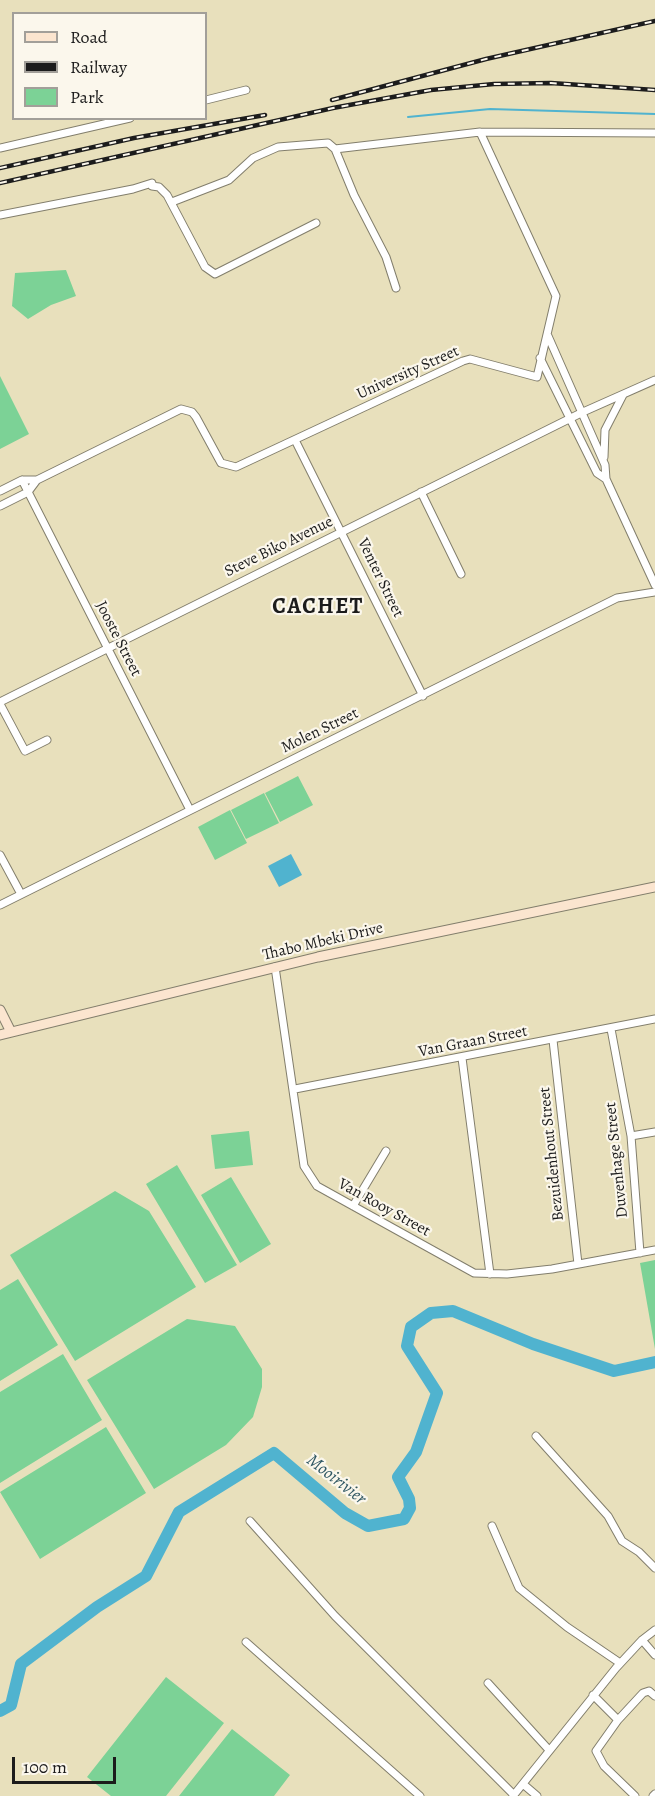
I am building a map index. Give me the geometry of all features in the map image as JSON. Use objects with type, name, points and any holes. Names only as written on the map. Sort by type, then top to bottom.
[{"type":"main road","name":"Thabo Mbeki Drive","points":[[0,1035],[275,967],[655,887]]},
{"type":"main road","points":[[0,1010],[11,1032]]},
{"type":"street","points":[[207,100],[246,90]]},
{"type":"street","points":[[0,148],[121,120]]},
{"type":"street","points":[[172,202],[229,180],[249,162],[278,147],[323,142],[335,148],[480,132],[655,134]]},
{"type":"street","name":"University Street","points":[[38,480],[181,409],[192,412],[221,463],[231,467],[295,440],[464,361],[470,360],[537,377],[556,301],[554,290],[522,228],[480,132]]},
{"type":"street","points":[[335,148],[354,195],[386,257],[396,288]]},
{"type":"street","points":[[0,215],[133,189],[152,183],[152,186],[163,191],[172,202],[205,267],[215,274],[316,223]]},
{"type":"street","points":[[548,336],[605,465]]},
{"type":"street","points":[[540,358],[597,473],[606,479]]},
{"type":"street","name":"Steve Biko Avenue","points":[[0,703],[107,647],[341,531],[583,412],[655,380]]},
{"type":"street","points":[[623,395],[604,430],[606,479],[655,585]]},
{"type":"street","name":"Venter Street","points":[[295,440],[423,696]]},
{"type":"street","points":[[0,491],[22,480],[38,480]]},
{"type":"street","name":"Jooste Street","points":[[22,480],[190,810]]},
{"type":"street","points":[[0,506],[28,492],[38,480]]},
{"type":"street","points":[[421,492],[461,574]]},
{"type":"street","name":"Molen Street","points":[[0,905],[617,598],[655,592]]},
{"type":"street","points":[[0,703],[25,752],[48,740]]},
{"type":"street","points":[[0,855],[21,894]]},
{"type":"street","name":"Van Rooy Street","points":[[275,967],[295,1089],[304,1166],[317,1186],[474,1273],[490,1274],[578,1264],[655,1250]]},
{"type":"street","name":"Van Graan Street","points":[[295,1089],[655,1019]]},
{"type":"street","name":"Duvenhage Street","points":[[611,1029],[631,1136],[640,1253]]},
{"type":"street","name":"Bezuidenhout Street","points":[[552,1040],[578,1264]]},
{"type":"street","points":[[462,1058],[490,1274]]},
{"type":"street","points":[[631,1136],[655,1132]]},
{"type":"street","points":[[353,1206],[386,1151]]},
{"type":"street","points":[[536,1436],[608,1516],[622,1541],[655,1568]]},
{"type":"street","points":[[250,1521],[335,1616],[513,1795],[620,1663],[655,1630]]},
{"type":"street","points":[[492,1526],[519,1588],[567,1628],[620,1663]]},
{"type":"street","points":[[642,1640],[655,1654]]},
{"type":"street","points":[[246,1642],[420,1796]]},
{"type":"street","points":[[488,1683],[549,1750]]},
{"type":"street","points":[[635,1796],[597,1756],[597,1746],[643,1693],[649,1691],[655,1696]]},
{"type":"street","points":[[593,1695],[618,1720]]},
{"type":"street","points":[[524,1784],[537,1796]]},
{"type":"green space","points":[[66,270],[76,296],[51,305],[28,319],[12,306],[15,273]]},
{"type":"green space","points":[[0,376],[29,434],[0,449]]},
{"type":"green space","points":[[298,776],[313,805],[280,822],[265,793]]},
{"type":"green space","points":[[264,793],[279,823],[246,839],[231,810]]},
{"type":"green space","points":[[230,810],[247,843],[215,860],[198,827]]},
{"type":"green space","points":[[249,1131],[253,1165],[215,1169],[211,1135]]},
{"type":"green space","points":[[177,1165],[237,1265],[205,1283],[146,1184]]},
{"type":"green space","points":[[231,1177],[271,1244],[240,1263],[201,1195]]},
{"type":"green space","points":[[115,1191],[149,1211],[196,1287],[75,1361],[10,1255]]},
{"type":"green space","points":[[655,1260],[655,1349],[640,1263]]},
{"type":"green space","points":[[18,1279],[58,1345],[0,1381],[0,1290]]},
{"type":"green space","points":[[187,1319],[235,1326],[262,1369],[262,1387],[253,1417],[226,1445],[154,1489],[87,1380]]},
{"type":"green space","points":[[63,1354],[102,1420],[0,1483],[0,1392]]},
{"type":"green space","points":[[106,1427],[146,1493],[40,1559],[0,1492]]},
{"type":"green space","points":[[166,1677],[224,1723],[166,1796],[111,1796],[87,1777]]},
{"type":"green space","points":[[232,1729],[290,1775],[274,1796],[179,1796]]},
{"type":"water","points":[[291,854],[302,875],[279,887],[268,866]]},
{"type":"waterway","points":[[408,117],[490,109],[655,114]]},
{"type":"waterway","name":"Mooirivier","points":[[0,1711],[11,1705],[21,1664],[97,1607],[146,1576],[179,1512],[274,1453],[345,1513],[368,1526],[404,1519],[410,1508],[409,1499],[398,1477],[416,1452],[437,1393],[407,1346],[411,1327],[431,1313],[453,1311],[533,1344],[614,1371],[655,1362]]},
{"type":"railway","points":[[332,100],[486,59],[655,21]]},
{"type":"railway","points":[[0,183],[333,108],[431,90],[494,84],[551,83],[655,90]]},
{"type":"railway","points":[[0,168],[134,138],[265,115]]},
{"type":"district","name":"CACHET","points":[[318,608]]}]
